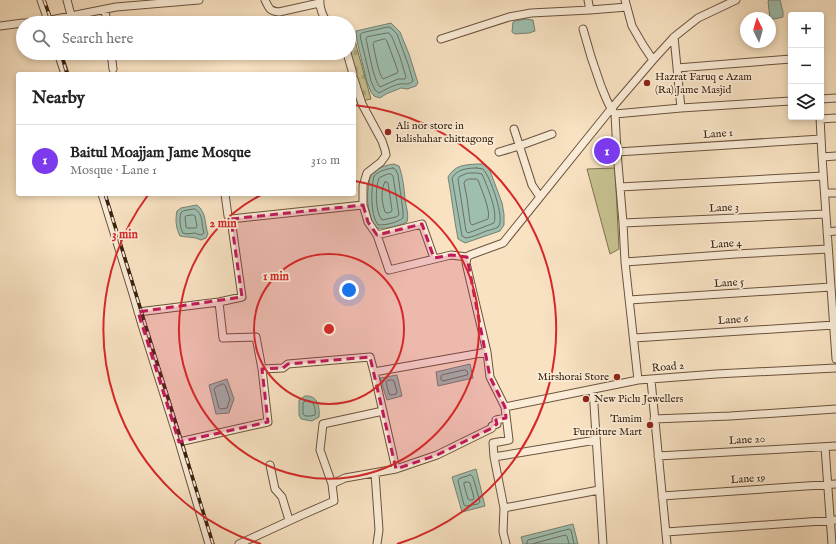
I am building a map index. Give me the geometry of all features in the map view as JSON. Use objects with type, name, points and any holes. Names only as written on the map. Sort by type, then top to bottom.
[{"type":"street","points":[[41,0],[47,16]]},
{"type":"street","points":[[67,0],[71,15]]},
{"type":"street","points":[[68,16],[105,10],[115,4],[199,0]]},
{"type":"street","points":[[265,0],[273,12],[279,12],[320,2],[323,16]]},
{"type":"street","points":[[588,0],[590,10]]},
{"type":"street","points":[[506,544],[503,532],[504,508],[494,457],[493,443],[509,440],[505,407],[490,377],[486,352],[466,263],[467,258],[470,255],[503,243],[540,197],[613,112],[653,60],[674,37],[698,18],[736,0]]},
{"type":"street","points":[[441,39],[473,30],[509,17],[532,13],[590,10],[626,4],[632,26],[653,60]]},
{"type":"street","points":[[105,10],[106,16]]},
{"type":"street","points":[[0,26],[16,24]]},
{"type":"street","points":[[583,29],[595,68],[613,112],[625,262],[638,380]]},
{"type":"street","points":[[674,37],[681,108]]},
{"type":"street","points":[[677,68],[788,59]]},
{"type":"street","points":[[60,60],[64,72]]},
{"type":"street","points":[[112,60],[113,69]]},
{"type":"street","points":[[349,60],[352,72]]},
{"type":"street","points":[[356,85],[362,104],[382,141],[386,155],[381,162],[367,173],[363,186],[363,205],[368,222],[377,235],[389,270],[451,255],[467,258]]},
{"type":"street","points":[[613,112],[788,101]]},
{"type":"street","points":[[824,118],[836,118]]},
{"type":"street","points":[[820,120],[828,249],[833,270],[831,287],[834,305],[836,359]]},
{"type":"street","points":[[514,129],[532,185],[540,197]]},
{"type":"street","points":[[498,152],[552,134]]},
{"type":"street","name":"Lane 1","points":[[617,152],[821,139]]},
{"type":"street","points":[[822,157],[836,156]]},
{"type":"street","points":[[620,186],[823,176]]},
{"type":"street","points":[[825,193],[836,193]]},
{"type":"street","points":[[103,196],[210,544]]},
{"type":"street","points":[[138,312],[219,302],[242,297],[231,219],[228,216],[224,196]]},
{"type":"street","points":[[231,219],[363,205]]},
{"type":"street","name":"Lane 3","points":[[623,223],[826,214]]},
{"type":"street","points":[[377,235],[422,224],[434,258]]},
{"type":"street","points":[[827,232],[836,231]]},
{"type":"street","name":"Lane 4","points":[[625,262],[828,249]]},
{"type":"street","name":"Lane 5","points":[[629,300],[831,287]]},
{"type":"street","points":[[179,442],[268,422],[262,369],[256,337],[223,338],[219,302]]},
{"type":"street","name":"Lane 6","points":[[634,338],[834,325]]},
{"type":"street","points":[[374,372],[486,352]]},
{"type":"street","points":[[262,369],[284,368],[288,364],[370,357],[396,469]]},
{"type":"street","name":"Road 2","points":[[505,407],[638,380],[716,374],[836,368]]},
{"type":"street","points":[[651,380],[667,544]]},
{"type":"street","points":[[593,389],[603,544]]},
{"type":"street","points":[[654,419],[836,409]]},
{"type":"street","points":[[239,544],[289,520],[334,502],[332,484],[320,450],[323,424],[383,412]]},
{"type":"street","points":[[332,484],[345,478],[396,469],[437,455],[492,428],[492,426],[497,424],[496,420],[506,418]]},
{"type":"street","points":[[494,457],[596,440]]},
{"type":"street","name":"Lane 20","points":[[658,456],[836,446]]},
{"type":"street","points":[[825,447],[833,520],[832,544]]},
{"type":"street","points":[[270,465],[276,488],[282,498],[289,520]]},
{"type":"street","points":[[375,473],[379,530],[377,544]]},
{"type":"street","name":"Lane 19","points":[[662,496],[836,484]]},
{"type":"street","points":[[504,508],[599,490]]},
{"type":"street","points":[[666,532],[833,520]]},
{"type":"highlighted area","points":[[363,205],[368,222],[377,235],[422,224],[434,258],[451,255],[467,257],[490,377],[505,407],[506,418],[496,420],[497,424],[492,428],[437,455],[396,469],[370,357],[288,364],[283,368],[262,369],[268,422],[179,442],[138,312],[242,297],[231,219]]},
{"type":"green space","points":[[356,45],[371,99],[362,101],[356,79],[356,72],[354,72],[351,60],[356,60]]},
{"type":"green space","points":[[615,168],[619,249],[610,254],[587,169]]},
{"type":"water","points":[[780,0],[783,17],[776,19],[776,12],[769,12],[768,1]]},
{"type":"water","points":[[526,19],[533,20],[535,31],[515,34],[512,32],[513,22]]},
{"type":"water","points":[[391,23],[400,32],[418,83],[416,86],[407,89],[401,88],[380,98],[374,96],[367,82],[356,31]]},
{"type":"water","points":[[394,164],[399,166],[403,182],[408,219],[407,222],[399,225],[375,228],[368,208],[368,187],[371,173],[382,167]]},
{"type":"water","points":[[485,164],[489,169],[502,203],[504,225],[500,231],[465,243],[458,239],[448,177],[457,168],[464,165]]},
{"type":"water","points":[[197,205],[204,215],[208,234],[206,238],[201,240],[180,236],[176,224],[177,211],[181,208]]},
{"type":"water","points":[[470,364],[473,378],[438,386],[436,372]]},
{"type":"water","points":[[397,375],[402,396],[387,400],[380,378]]},
{"type":"water","points":[[227,379],[234,399],[229,413],[216,414],[209,385]]},
{"type":"water","points":[[305,396],[313,397],[317,402],[319,409],[319,417],[312,421],[301,419],[299,415],[299,400]]},
{"type":"water","points":[[476,469],[485,506],[462,512],[452,477]]},
{"type":"water","points":[[573,524],[578,544],[523,544],[521,537]]},
{"type":"railway","points":[[44,0],[50,16]]},
{"type":"railway","points":[[63,60],[66,72]]},
{"type":"railway","points":[[106,196],[213,544]]},
{"type":"place","name":"Hazrat Faruq e Azam (Ra) Jame Masjid","points":[[647,83]]},
{"type":"place","name":"Ali nor store in halishahar chittagong","points":[[388,132]]},
{"type":"place","name":"Baitul Moajjam Jame Mosque","points":[[607,151]]},
{"type":"place","name":"Mirshorai Store","points":[[617,377]]},
{"type":"place","name":"New Piclu Jewellers","points":[[586,399]]},
{"type":"place","name":"Tamim Furniture Mart","points":[[650,425]]}]
